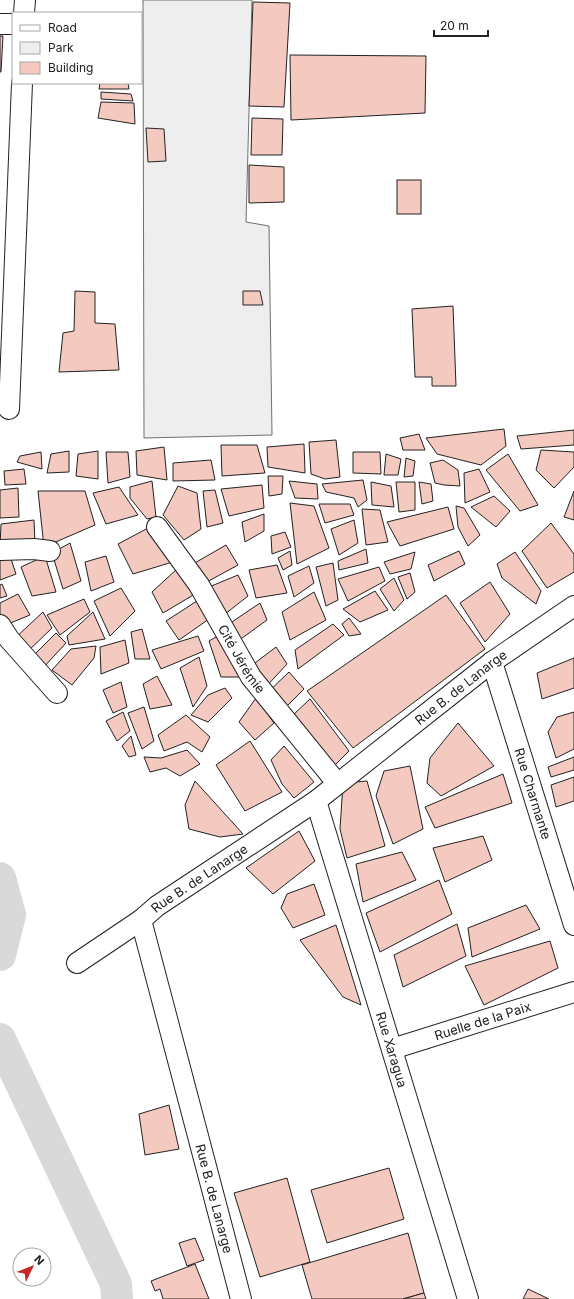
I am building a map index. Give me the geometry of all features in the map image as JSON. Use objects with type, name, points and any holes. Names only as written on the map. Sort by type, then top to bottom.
[{"type":"street","points":[[24,12],[25,0]]},
{"type":"street","points":[[0,24],[12,24]]},
{"type":"street","points":[[9,409],[22,84]]},
{"type":"street","name":"Cité Jérémie","points":[[157,527],[199,585],[251,676],[337,784]]},
{"type":"street","points":[[0,550],[34,549],[50,551]]},
{"type":"street","name":"Rue B. de Lanarge","points":[[241,1299],[141,920],[157,906],[316,801],[492,662],[574,606]]},
{"type":"street","points":[[0,625],[9,639],[57,693]]},
{"type":"street","name":"Rue Charmante","points":[[492,662],[574,925]]},
{"type":"street","name":"Rue Xaragua","points":[[316,801],[468,1299]]},
{"type":"street","points":[[77,963],[141,920]]},
{"type":"street","name":"Ruelle de la Paix","points":[[392,1049],[574,992]]},
{"type":"green space","points":[[143,0],[252,0],[246,222],[269,226],[272,435],[144,438]]},
{"type":"building","points":[[253,2],[290,3],[284,107],[249,106]]},
{"type":"building","points":[[0,36],[3,36],[1,72],[0,72]]},
{"type":"building","points":[[290,55],[426,56],[425,113],[291,120]]},
{"type":"building","points":[[100,84],[128,84],[129,89],[99,89]]},
{"type":"building","points":[[101,92],[131,94],[133,101],[101,99]]},
{"type":"building","points":[[101,102],[134,103],[135,124],[98,118]]},
{"type":"building","points":[[252,118],[283,119],[282,155],[251,155]]},
{"type":"building","points":[[146,128],[164,129],[166,161],[148,162]]},
{"type":"building","points":[[249,165],[284,167],[284,202],[249,203]]},
{"type":"building","points":[[397,180],[421,180],[421,214],[397,214]]},
{"type":"building","points":[[75,291],[95,292],[95,323],[115,324],[119,370],[59,372],[63,333],[74,331]]},
{"type":"building","points":[[243,291],[260,291],[263,305],[243,305]]},
{"type":"building","points":[[453,306],[456,386],[432,386],[432,377],[415,377],[412,309]]},
{"type":"building","points":[[504,429],[506,446],[481,465],[437,454],[426,438]]},
{"type":"building","points":[[574,430],[574,445],[521,449],[517,436]]},
{"type":"building","points":[[419,434],[425,450],[403,450],[400,438]]},
{"type":"building","points":[[336,440],[340,477],[325,479],[311,474],[309,442]]},
{"type":"building","points":[[304,444],[305,473],[268,467],[267,447]]},
{"type":"building","points":[[221,445],[257,445],[265,473],[222,476]]},
{"type":"building","points":[[164,447],[167,480],[137,475],[136,451]]},
{"type":"building","points":[[541,450],[574,452],[574,467],[554,488],[536,470]]},
{"type":"building","points":[[69,451],[69,472],[47,473],[51,454]]},
{"type":"building","points":[[98,451],[98,479],[76,476],[78,454]]},
{"type":"building","points":[[41,452],[42,469],[17,462],[20,456]]},
{"type":"building","points":[[106,452],[128,452],[130,477],[108,483]]},
{"type":"building","points":[[353,452],[380,452],[381,474],[353,473]]},
{"type":"building","points":[[386,454],[401,459],[398,475],[384,475]]},
{"type":"building","points":[[508,454],[538,505],[520,511],[486,470]]},
{"type":"building","points":[[406,458],[415,461],[413,476],[404,477]]},
{"type":"building","points":[[211,460],[215,480],[173,481],[173,463]]},
{"type":"building","points":[[443,460],[458,470],[460,486],[435,483],[430,463]]},
{"type":"building","points":[[24,469],[26,484],[5,485],[4,471]]},
{"type":"building","points":[[479,469],[490,492],[465,503],[464,473]]},
{"type":"building","points":[[268,476],[283,476],[282,494],[269,496]]},
{"type":"building","points":[[363,480],[367,500],[358,507],[354,498],[326,492],[322,484]]},
{"type":"building","points":[[152,481],[156,517],[147,519],[130,498],[130,487]]},
{"type":"building","points":[[289,481],[317,484],[318,499],[295,498]]},
{"type":"building","points":[[371,482],[391,486],[394,507],[372,505]]},
{"type":"building","points":[[396,482],[415,482],[415,510],[399,512]]},
{"type":"building","points":[[419,482],[431,484],[433,501],[422,504]]},
{"type":"building","points":[[262,485],[264,508],[229,516],[221,489]]},
{"type":"building","points":[[178,486],[197,493],[201,529],[184,540],[163,515]]},
{"type":"building","points":[[119,487],[138,515],[106,524],[93,493]]},
{"type":"building","points":[[18,488],[19,517],[0,518],[0,490]]},
{"type":"building","points":[[215,490],[223,523],[207,527],[203,491]]},
{"type":"building","points":[[38,491],[85,491],[95,525],[44,547]]},
{"type":"building","points":[[574,491],[574,520],[564,517]]},
{"type":"building","points":[[494,496],[510,511],[496,527],[471,507]]},
{"type":"building","points":[[290,503],[314,506],[329,548],[297,564]]},
{"type":"building","points":[[319,504],[350,504],[354,515],[325,523]]},
{"type":"building","points":[[456,506],[464,508],[480,535],[468,546],[458,527]]},
{"type":"building","points":[[448,507],[454,529],[400,546],[387,522]]},
{"type":"building","points":[[362,509],[380,510],[388,542],[366,545]]},
{"type":"building","points":[[264,514],[264,531],[245,542],[242,522]]},
{"type":"building","points":[[34,520],[35,544],[0,546],[1,524]]},
{"type":"building","points":[[354,520],[358,543],[339,555],[331,529]]},
{"type":"building","points":[[551,523],[574,554],[574,572],[547,588],[522,551]]},
{"type":"building","points":[[150,527],[176,561],[133,574],[118,544]]},
{"type":"building","points":[[285,532],[291,547],[272,554],[271,536]]},
{"type":"building","points":[[70,543],[81,581],[63,589],[52,553]]},
{"type":"building","points":[[226,545],[238,565],[205,583],[193,564]]},
{"type":"building","points":[[366,549],[368,563],[339,570],[338,561]]},
{"type":"building","points":[[8,550],[16,574],[0,580],[0,553]]},
{"type":"building","points":[[290,551],[292,565],[283,570],[278,558]]},
{"type":"building","points":[[459,551],[465,564],[434,581],[428,565]]},
{"type":"building","points":[[415,552],[411,569],[390,574],[384,562]]},
{"type":"building","points":[[515,552],[541,591],[536,604],[502,578],[497,564]]},
{"type":"building","points":[[45,556],[56,592],[32,596],[21,567]]},
{"type":"building","points":[[106,556],[114,582],[91,591],[85,562]]},
{"type":"building","points":[[333,563],[338,600],[326,606],[316,567]]},
{"type":"building","points":[[277,565],[287,593],[256,598],[249,570]]},
{"type":"building","points":[[309,566],[314,583],[294,597],[288,576]]},
{"type":"building","points":[[379,567],[385,581],[348,601],[338,579]]},
{"type":"building","points":[[178,568],[195,594],[163,613],[152,592]]},
{"type":"building","points":[[410,573],[415,592],[407,599],[398,577]]},
{"type":"building","points":[[238,575],[248,596],[220,618],[209,587]]},
{"type":"building","points":[[394,578],[404,600],[394,611],[380,589]]},
{"type":"building","points":[[490,582],[510,614],[485,642],[460,603]]},
{"type":"building","points":[[2,584],[7,596],[0,598],[0,585]]},
{"type":"building","points":[[121,588],[135,611],[110,636],[94,601]]},
{"type":"building","points":[[375,591],[388,610],[360,622],[343,609]]},
{"type":"building","points":[[314,592],[326,620],[290,640],[282,612]]},
{"type":"building","points":[[18,594],[30,615],[8,624],[0,616],[0,603]]},
{"type":"building","points":[[446,595],[485,649],[353,748],[307,691]]},
{"type":"building","points":[[84,599],[90,612],[60,635],[47,615]]},
{"type":"building","points":[[200,599],[209,619],[179,640],[166,621]]},
{"type":"building","points":[[260,603],[267,620],[238,641],[226,626]]},
{"type":"building","points":[[43,612],[52,628],[24,655],[14,639]]},
{"type":"building","points":[[93,612],[105,639],[69,645],[67,636]]},
{"type":"building","points":[[349,618],[361,634],[349,636],[342,624]]},
{"type":"building","points":[[333,624],[344,635],[298,669],[295,650]]},
{"type":"building","points":[[142,629],[150,659],[135,659],[131,632]]},
{"type":"building","points":[[56,633],[66,643],[42,669],[30,659]]},
{"type":"building","points":[[221,634],[243,677],[221,677],[209,641]]},
{"type":"building","points":[[198,636],[204,651],[161,669],[152,650]]},
{"type":"building","points":[[125,640],[129,663],[101,674],[100,647]]},
{"type":"building","points":[[96,646],[94,658],[72,685],[52,670],[71,649]]},
{"type":"building","points":[[276,647],[287,664],[263,690],[251,666]]},
{"type":"building","points":[[199,657],[207,686],[193,707],[180,668]]},
{"type":"building","points":[[574,658],[574,688],[542,699],[537,673]]},
{"type":"building","points":[[289,672],[304,689],[283,710],[266,694]]},
{"type":"building","points":[[157,676],[172,705],[150,709],[143,684]]},
{"type":"building","points":[[121,682],[127,707],[113,713],[103,690]]},
{"type":"building","points":[[225,688],[232,698],[208,722],[191,715],[208,695]]},
{"type":"building","points":[[256,698],[274,723],[255,740],[239,722]]},
{"type":"building","points":[[310,699],[349,751],[335,765],[292,716]]},
{"type":"building","points":[[144,707],[154,741],[142,749],[128,713]]},
{"type":"building","points":[[123,712],[130,731],[117,741],[106,721]]},
{"type":"building","points":[[574,712],[574,749],[556,758],[548,732],[557,717]]},
{"type":"building","points":[[186,715],[210,737],[202,752],[187,742],[164,751],[158,735]]},
{"type":"building","points":[[458,723],[494,766],[441,796],[427,783],[430,758]]},
{"type":"building","points":[[131,736],[136,755],[129,757],[122,746]]},
{"type":"building","points":[[250,741],[282,792],[245,811],[216,765]]},
{"type":"building","points":[[284,746],[314,782],[294,798],[282,784],[271,760]]},
{"type":"building","points":[[187,750],[200,764],[180,776],[166,768],[150,772],[144,757],[161,758]]},
{"type":"building","points":[[574,757],[574,770],[551,777],[548,767]]},
{"type":"building","points":[[410,766],[423,829],[393,844],[376,796],[384,771]]},
{"type":"building","points":[[503,774],[512,803],[435,828],[425,807]]},
{"type":"building","points":[[574,777],[574,801],[556,807],[551,785]]},
{"type":"building","points":[[195,781],[243,834],[220,837],[189,829],[185,805]]},
{"type":"building","points":[[367,781],[385,846],[347,858],[340,829],[343,783]]},
{"type":"building","points":[[299,831],[315,861],[273,894],[246,868]]},
{"type":"building","points":[[483,836],[492,860],[445,882],[433,848]]},
{"type":"building","points":[[402,852],[416,880],[363,902],[356,864]]},
{"type":"building","points":[[439,880],[452,914],[380,952],[366,913]]},
{"type":"building","points":[[314,884],[325,915],[293,928],[281,908],[287,894]]},
{"type":"building","points":[[526,905],[540,929],[472,957],[468,928]]},
{"type":"building","points":[[457,924],[466,956],[403,987],[394,955]]},
{"type":"building","points":[[336,925],[361,1005],[343,997],[300,940]]},
{"type":"building","points":[[550,941],[558,968],[484,1005],[465,966]]},
{"type":"building","points":[[169,1105],[179,1149],[145,1155],[139,1114]]},
{"type":"building","points":[[389,1168],[404,1219],[327,1243],[311,1190]]},
{"type":"building","points":[[287,1178],[310,1262],[260,1277],[234,1193]]},
{"type":"building","points":[[408,1233],[424,1293],[403,1299],[312,1299],[302,1265]]},
{"type":"building","points":[[195,1238],[204,1260],[187,1266],[179,1243]]},
{"type":"building","points":[[195,1264],[209,1299],[163,1299],[160,1289],[155,1291],[151,1281]]},
{"type":"building","points":[[528,1289],[549,1299],[523,1299]]},
{"type":"building","points":[[424,1293],[426,1299],[403,1299]]},
{"type":"waterway","points":[[0,878],[10,915],[0,955]]},
{"type":"waterway","points":[[0,1039],[116,1284],[117,1299]]}]
